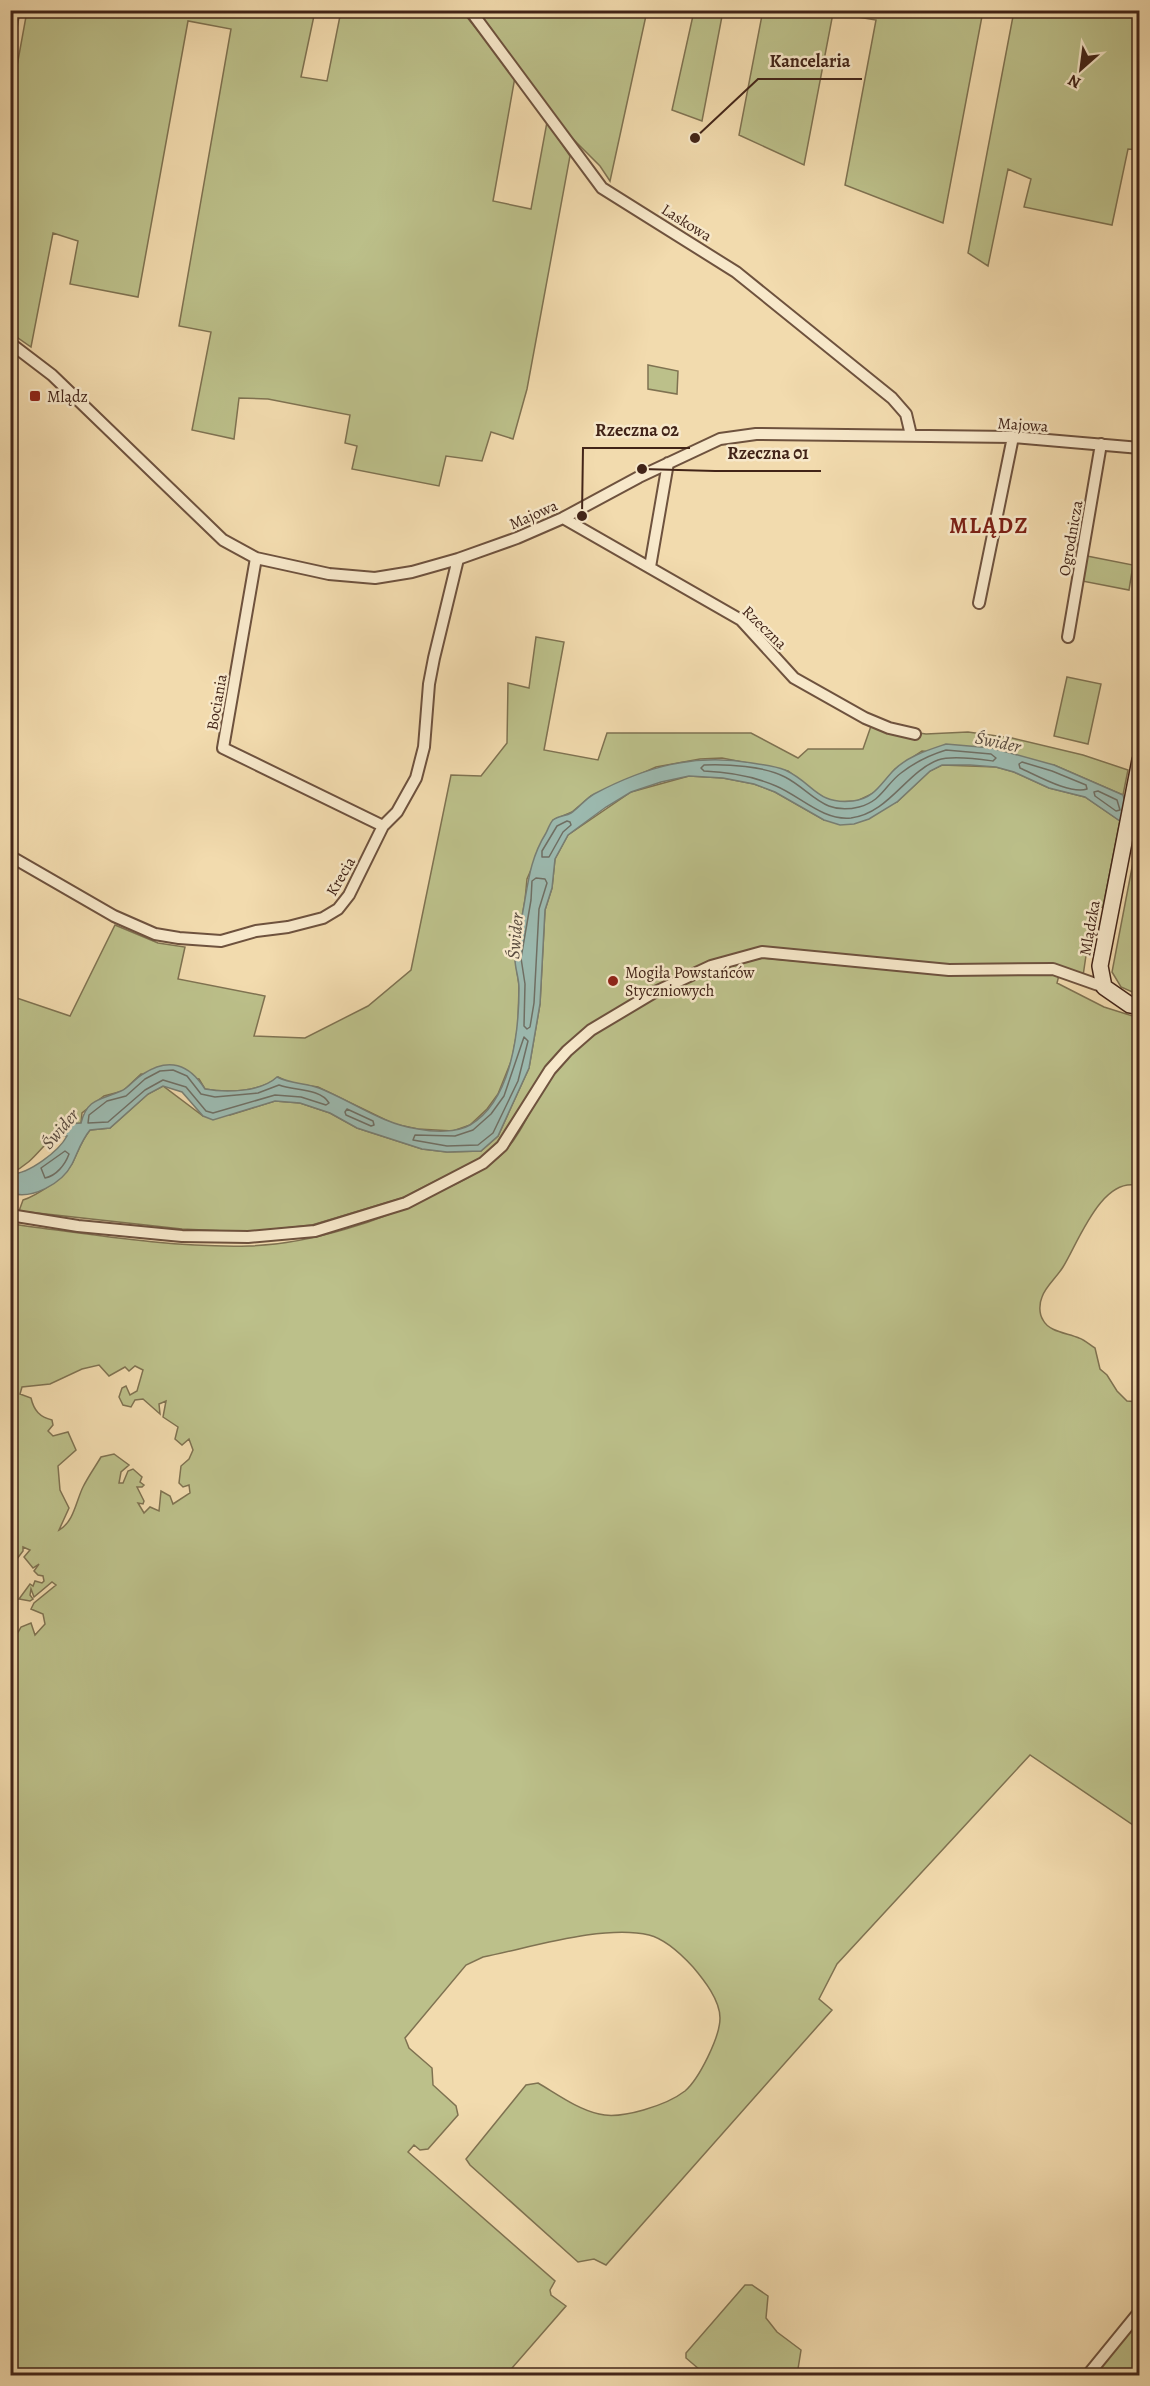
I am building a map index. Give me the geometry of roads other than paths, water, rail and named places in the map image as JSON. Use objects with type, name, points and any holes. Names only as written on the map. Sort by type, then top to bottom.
[{"type":"street","name":"Laskowa","points":[[470,10],[602,188],[735,272],[892,398],[906,414],[911,435]]},
{"type":"street","name":"Majowa","points":[[10,343],[52,375],[223,540],[256,558],[330,574],[375,578],[412,572],[458,559],[517,538],[563,518],[668,463],[720,439],[756,434],[1013,437],[1140,448]]},
{"type":"street","points":[[979,603],[1013,437]]},
{"type":"street","name":"Ogrodnicza","points":[[1068,637],[1101,444]]},
{"type":"street","points":[[650,567],[668,463]]},
{"type":"street","name":"Rzeczna","points":[[563,518],[741,620],[794,678],[865,718],[889,728],[915,734]]},
{"type":"street","name":"Bociania","points":[[256,558],[223,748],[382,826]]},
{"type":"street","name":"Krecia","points":[[10,856],[78,897],[140,928],[155,934],[179,938],[221,941],[256,931],[288,927],[323,918],[338,909],[349,895],[382,826],[397,812],[416,778],[424,747],[429,684],[458,559]]},
{"type":"street","name":"Mlądzka","points":[[1104,987],[1100,966],[1140,760]]},
{"type":"street","points":[[10,1215],[78,1226],[182,1236],[248,1238],[315,1231],[406,1203],[483,1163],[502,1146],[550,1070],[591,1030],[653,993],[711,966],[751,954],[762,952],[949,970],[1053,969],[1104,987],[1130,1005],[1140,1007]]},
{"type":"street","points":[[1087,2376],[1140,2311]]},
{"type":"water","points":[[946,744],[992,748],[1054,765],[1123,795],[1126,806],[1137,811],[1139,809],[1139,826],[1129,820],[1120,821],[1085,797],[1049,788],[1014,772],[996,767],[942,765],[930,771],[897,802],[869,819],[854,824],[840,825],[824,820],[775,792],[754,784],[723,778],[689,776],[661,782],[631,792],[606,807],[568,835],[555,859],[552,888],[545,910],[540,1004],[529,1068],[498,1136],[481,1151],[447,1152],[422,1149],[357,1128],[330,1113],[300,1103],[275,1101],[213,1120],[203,1116],[182,1092],[163,1086],[148,1094],[110,1128],[90,1130],[72,1164],[54,1184],[28,1194],[11,1193],[11,1174],[35,1166],[51,1155],[67,1136],[63,1136],[64,1126],[81,1123],[91,1104],[124,1090],[140,1076],[161,1066],[178,1066],[185,1069],[199,1080],[205,1089],[243,1090],[262,1086],[277,1077],[319,1088],[380,1117],[405,1126],[445,1131],[464,1128],[484,1114],[495,1099],[510,1063],[515,1044],[519,1005],[516,945],[535,854],[553,820],[571,813],[594,794],[632,776],[690,761],[731,760],[777,768],[795,775],[816,792],[831,800],[860,800],[872,794],[894,770],[906,761]]},
{"type":"place","name":"Kancelaria","points":[[695,138]]},
{"type":"place","name":"Mlądz","points":[[35,396]]},
{"type":"place","name":"Rzeczna 01","points":[[642,469]]},
{"type":"place","name":"Rzeczna 02","points":[[582,516]]},
{"type":"place","name":"Mogiła Powstańców Styczniowych","points":[[613,981]]},
{"type":"district","name":"MLĄDZ","points":[[989,525]]},
{"type":"water label","name":"Świder","points":[[998,742]]},
{"type":"water label","name":"Świder","points":[[515,936]]},
{"type":"water label","name":"Świder","points":[[60,1129]]}]
